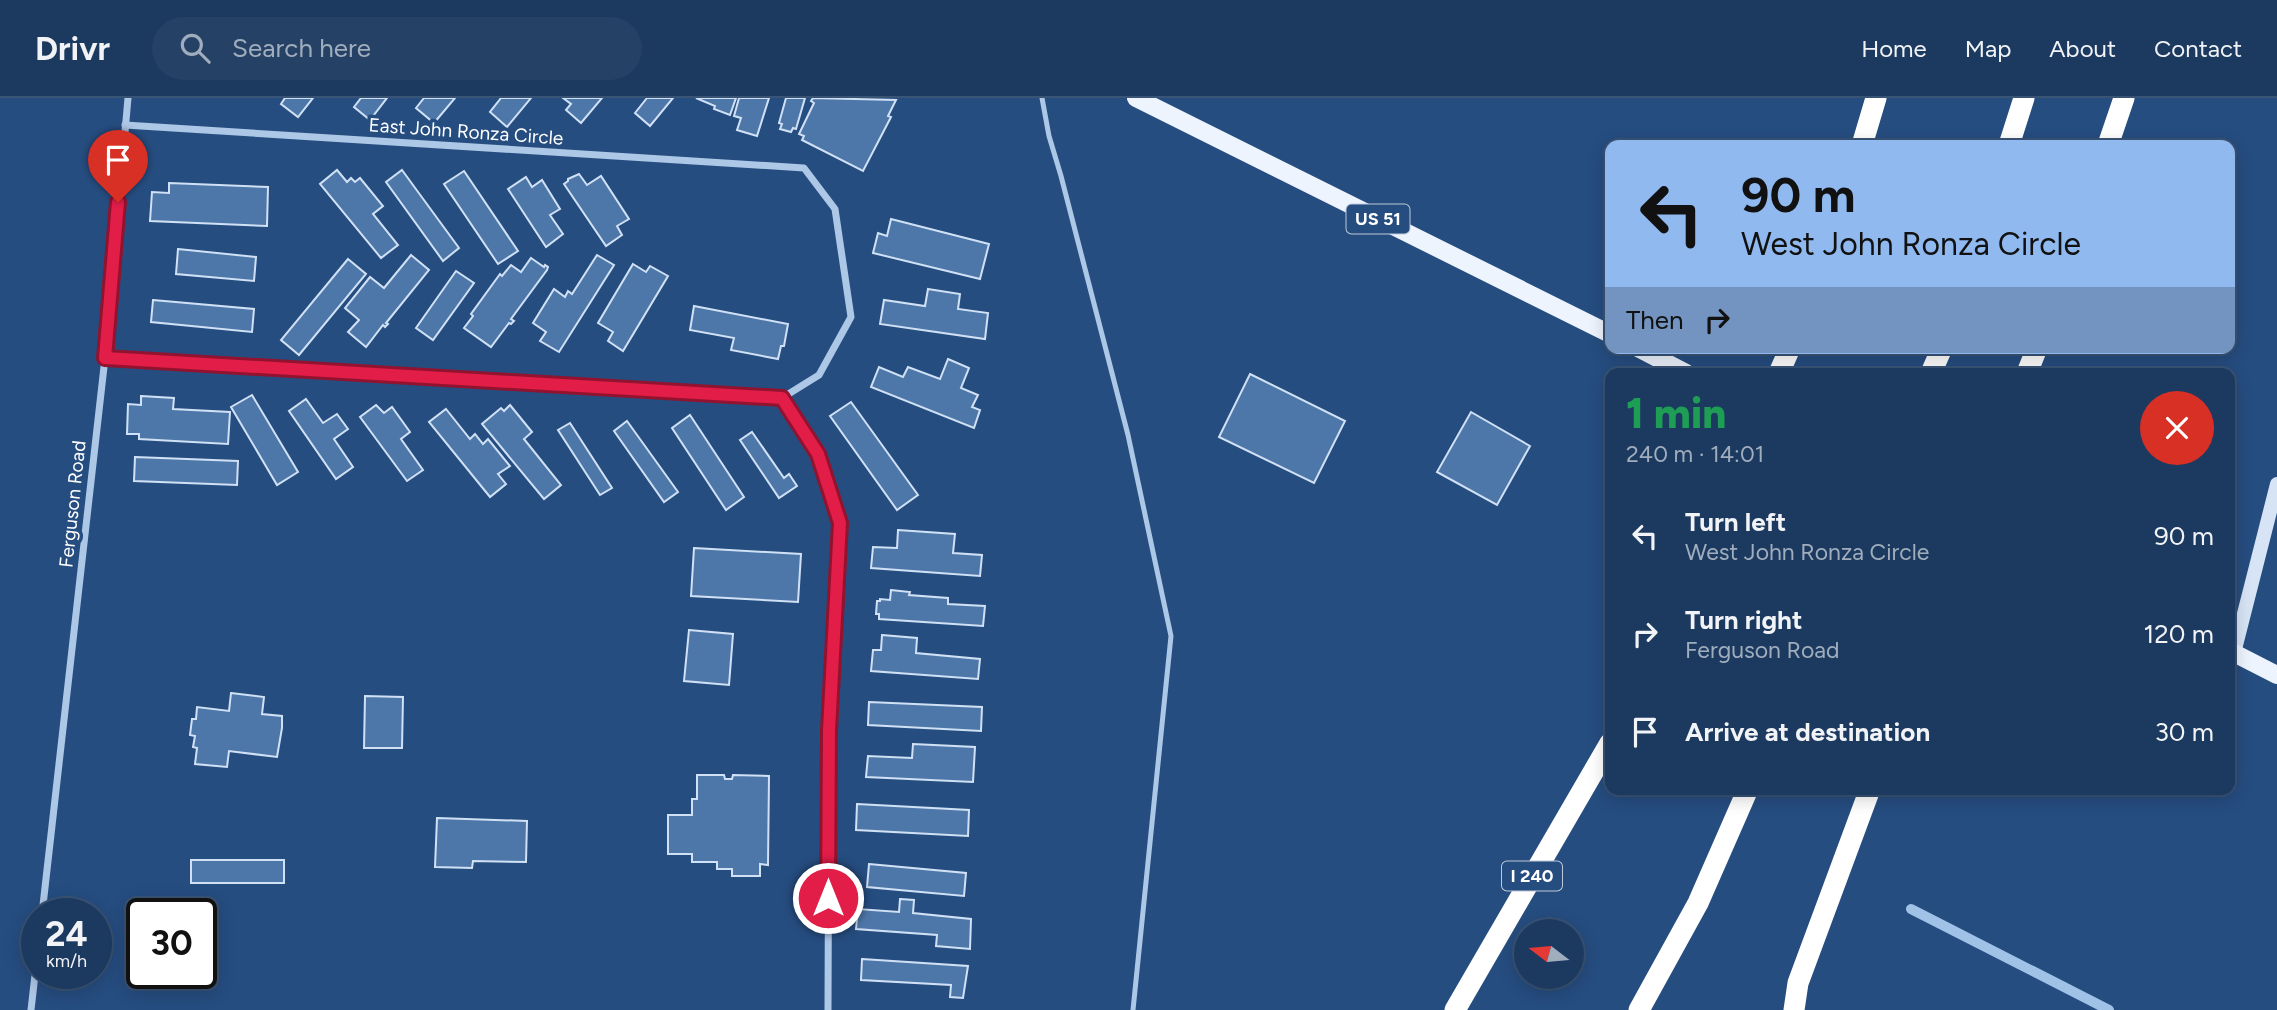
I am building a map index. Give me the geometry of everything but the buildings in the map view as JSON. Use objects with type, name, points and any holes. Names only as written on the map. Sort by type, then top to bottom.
[{"type":"highway","points":[[1863,140],[1876,98]]},
{"type":"highway","points":[[2011,140],[2024,98]]},
{"type":"highway","points":[[2110,140],[2124,98]]},
{"type":"highway","name":"I 240","points":[[1455,1010],[1605,752]]},
{"type":"highway","points":[[1639,1010],[1698,903],[1745,795]]},
{"type":"highway","points":[[1794,1010],[1798,983],[1868,795]]},
{"type":"main road","name":"US 51","points":[[1143,100],[1605,331]]},
{"type":"main road","points":[[1650,354],[1677,368]]},
{"type":"main road","points":[[2235,654],[2277,675]]},
{"type":"street","name":"Ferguson Road","points":[[44,898],[105,358],[128,98]]},
{"type":"street","name":"East John Ronza Circle","points":[[125,125],[804,168],[835,209],[851,317],[820,375],[782,398]]},
{"type":"street","points":[[105,358],[782,398],[818,454],[840,523],[829,730],[828,1010]]},
{"type":"street","points":[[2235,641],[2277,484]]},
{"type":"street","points":[[31,1010],[33,989]]},
{"type":"lane","points":[[1042,98],[1049,136],[1135,468],[1171,636],[1133,1010]]},
{"type":"waterway","points":[[1911,909],[2109,1010]]},
{"type":"route","points":[[118,202],[105,358],[782,398],[818,454],[840,523],[829,730],[828,898]]}]
